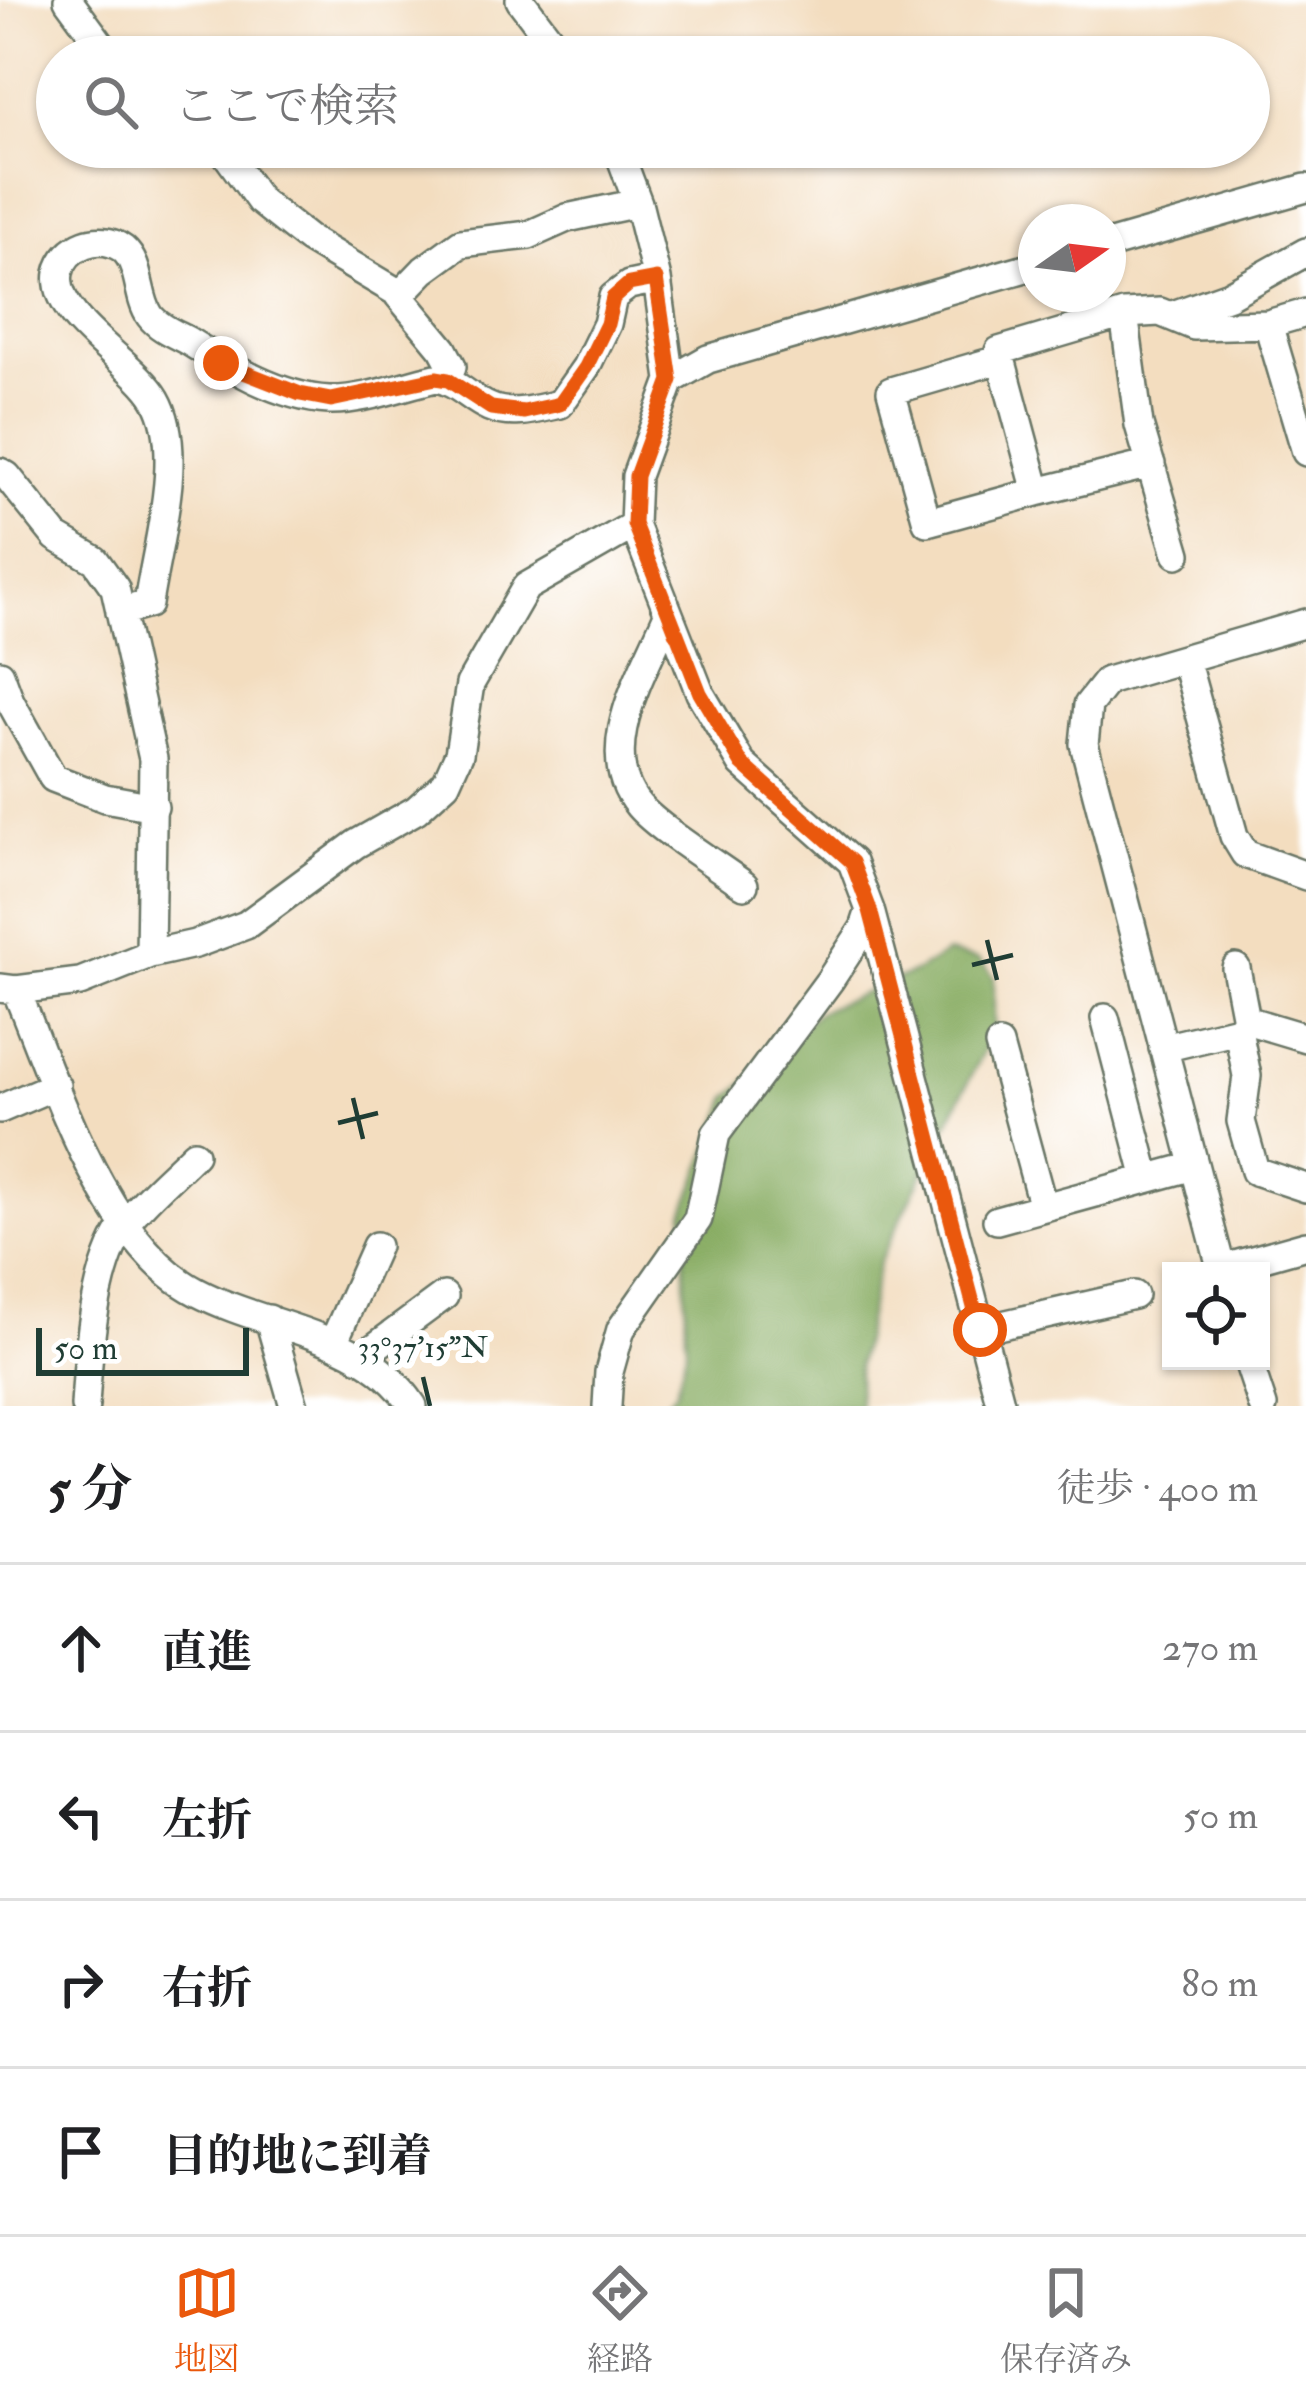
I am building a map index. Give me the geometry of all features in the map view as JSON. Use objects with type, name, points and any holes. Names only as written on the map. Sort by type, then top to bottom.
[{"type":"street","points":[[68,0],[95,36]]},
{"type":"street","points":[[520,0],[547,36]]},
{"type":"street","points":[[236,168],[260,201],[399,296],[443,349],[452,366],[448,380]]},
{"type":"street","points":[[625,168],[656,279],[671,380],[636,476],[634,524],[700,693],[742,764],[852,862],[870,910],[1001,1406]]},
{"type":"street","points":[[1126,240],[1306,188]]},
{"type":"street","points":[[399,296],[424,270],[461,244],[529,235],[567,218],[638,203]]},
{"type":"street","points":[[120,612],[148,604],[163,517],[169,430],[155,398],[62,300],[58,276],[65,256],[82,243],[121,247],[130,257],[148,314],[221,363],[256,380],[331,400],[436,378],[448,380],[491,408],[524,412],[560,404],[586,367],[607,324],[613,298],[629,284],[656,279]]},
{"type":"street","points":[[1170,316],[1229,295],[1306,252]]},
{"type":"street","points":[[671,380],[709,359],[1018,270]]},
{"type":"street","points":[[1037,492],[999,351],[1124,314],[1160,312],[1194,326],[1268,324],[1306,313]]},
{"type":"street","points":[[1124,314],[1139,425],[1177,554]]},
{"type":"street","points":[[1268,324],[1306,452]]},
{"type":"street","points":[[1001,359],[891,391],[927,522],[1151,464]]},
{"type":"street","points":[[0,472],[56,536],[94,560],[115,588],[153,759],[150,954]]},
{"type":"street","points":[[413,1406],[401,1388],[333,1343],[195,1291],[150,1255],[115,1215],[8,989],[80,982],[150,954],[246,925],[356,844],[416,810],[446,783],[459,754],[470,684],[526,587],[634,524]]},
{"type":"street","points":[[668,614],[625,721],[619,753],[621,776],[640,807],[744,884]]},
{"type":"street","points":[[1219,1262],[1084,744],[1088,705],[1107,681],[1306,623]]},
{"type":"street","points":[[1185,658],[1234,836],[1245,854],[1306,876]]},
{"type":"street","points":[[0,674],[53,778],[105,798],[154,807]]},
{"type":"street","points":[[607,1406],[609,1372],[621,1330],[698,1219],[716,1134],[830,980],[864,928],[870,910]]},
{"type":"street","points":[[1236,968],[1247,1076],[1241,1121],[1255,1172],[1306,1188]]},
{"type":"street","points":[[1105,1018],[1147,1179]]},
{"type":"street","points":[[1163,1048],[1242,1025],[1306,1038]]},
{"type":"street","points":[[999,1045],[1042,1207]]},
{"type":"street","points":[[0,1109],[56,1084]]},
{"type":"street","points":[[85,1406],[88,1351],[105,1268],[124,1225],[194,1154]]},
{"type":"street","points":[[997,1220],[1194,1166]]},
{"type":"street","points":[[1248,1262],[1306,1245]]},
{"type":"street","points":[[333,1343],[376,1246]]},
{"type":"street","points":[[980,1330],[1134,1294]]},
{"type":"street","points":[[359,1358],[444,1296]]},
{"type":"street","points":[[269,1319],[294,1406]]},
{"type":"street","points":[[1251,1370],[1263,1406]]},
{"type":"green space","points":[[947,953],[979,960],[994,977],[994,1029],[879,1263],[858,1365],[859,1406],[663,1406],[676,1391],[686,1351],[684,1213],[729,1097],[818,1012],[917,971]]},
{"type":"route","points":[[221,363],[256,380],[331,400],[436,378],[448,380],[491,408],[524,412],[560,404],[586,367],[607,324],[613,298],[629,284],[656,279],[671,380],[636,476],[634,524],[700,693],[742,764],[852,862],[870,910],[980,1330]]}]
